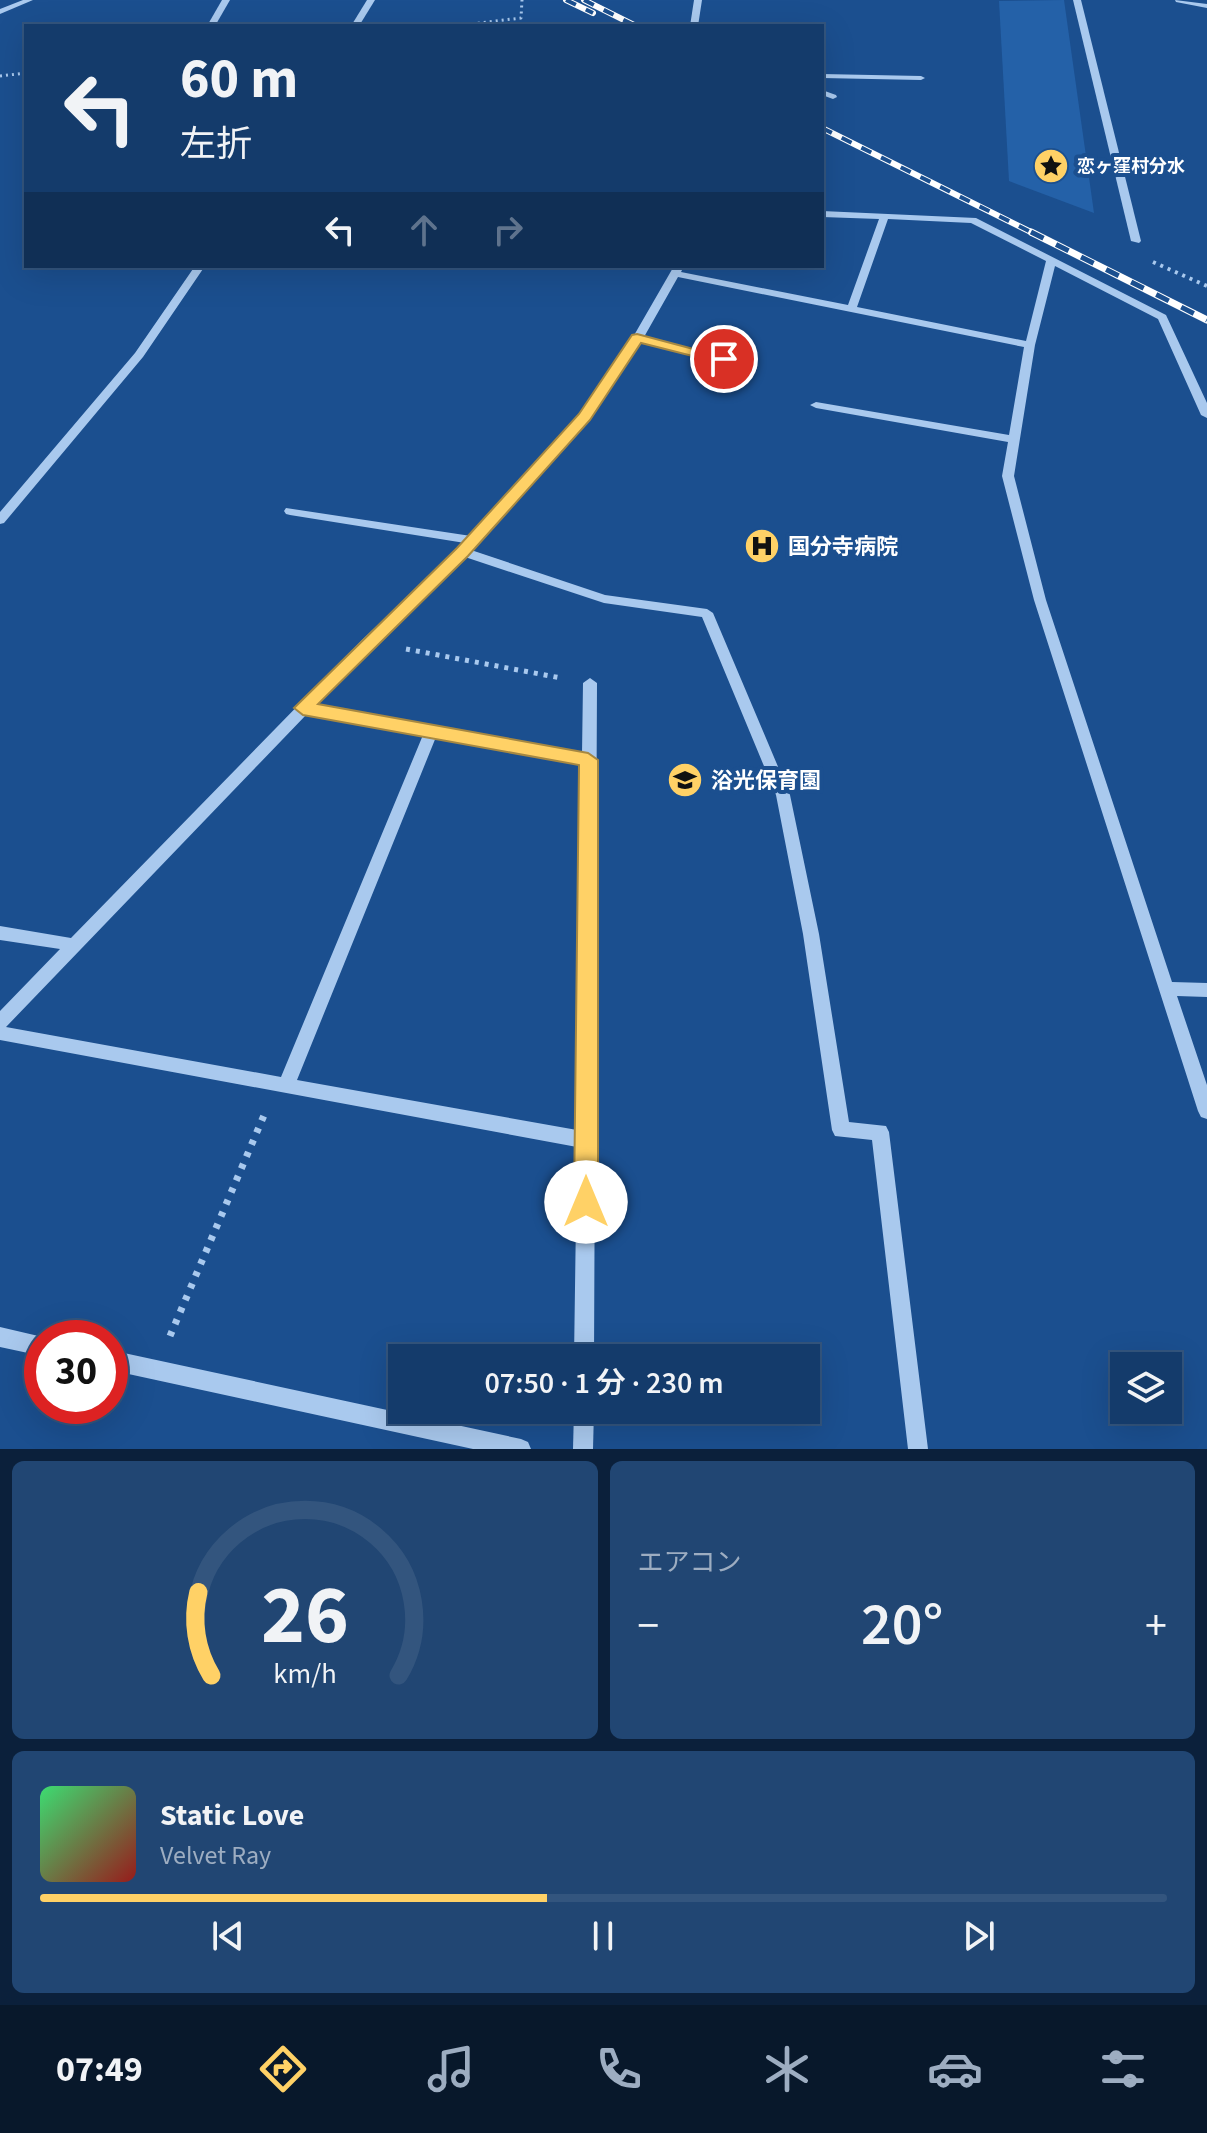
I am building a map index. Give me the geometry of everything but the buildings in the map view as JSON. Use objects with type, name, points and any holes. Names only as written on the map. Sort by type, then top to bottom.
[{"type":"street","points":[[0,12],[29,0]]},
{"type":"street","points":[[212,24],[226,0]]},
{"type":"street","points":[[356,24],[371,0]]},
{"type":"street","points":[[694,24],[698,0]]},
{"type":"street","points":[[1077,0],[1136,241]]},
{"type":"street","points":[[1179,0],[1207,6]]},
{"type":"street","points":[[824,76],[921,78]]},
{"type":"street","points":[[824,93],[833,97]]},
{"type":"street","points":[[824,214],[973,220],[1162,317],[1207,415]]},
{"type":"street","points":[[851,310],[884,218]]},
{"type":"street","points":[[1051,261],[1030,345],[1008,476],[1040,600],[1207,1111]]},
{"type":"street","points":[[0,520],[139,355],[199,268]]},
{"type":"street","points":[[0,1022],[303,708],[468,546],[585,417],[678,270],[851,310],[1030,345]]},
{"type":"street","points":[[637,338],[753,367]]},
{"type":"street","points":[[816,405],[1013,439]]},
{"type":"street","points":[[290,511],[468,546],[604,599],[707,613],[783,795],[811,934],[841,1130],[880,1132],[918,1449]]},
{"type":"street","points":[[584,1344],[590,683]]},
{"type":"street","points":[[303,708],[588,760]]},
{"type":"street","points":[[283,1083],[431,733]]},
{"type":"street","points":[[0,933],[74,945]]},
{"type":"street","points":[[1166,989],[1207,990]]},
{"type":"street","points":[[0,1033],[586,1140]]},
{"type":"street","points":[[0,1337],[24,1342]]},
{"type":"street","points":[[128,1364],[521,1449]]},
{"type":"street","points":[[583,1449],[584,1424]]},
{"type":"path","points":[[471,24],[521,18],[522,0]]},
{"type":"path","points":[[0,76],[24,73]]},
{"type":"path","points":[[1136,241],[1143,258],[1207,286]]},
{"type":"path","points":[[368,642],[590,683]]},
{"type":"path","points":[[156,1370],[283,1083]]},
{"type":"shaded area","points":[[1064,0],[1094,213],[1009,181],[999,1]]},
{"type":"railway","points":[[566,0],[593,13]]},
{"type":"railway","points":[[584,0],[632,24]]},
{"type":"railway","points":[[824,129],[1035,234]]},
{"type":"railway","points":[[1031,232],[1035,234]]},
{"type":"railway","points":[[1035,234],[1207,320]]},
{"type":"place","name":"恋ヶ窪村分水","points":[[1051,166]]},
{"type":"place","name":"国分寺病院","points":[[762,546]]},
{"type":"place","name":"浴光保育園","points":[[685,780]]},
{"type":"route","points":[[586,1202],[588,760],[303,708],[463,552],[585,417],[637,338],[724,359]]}]
